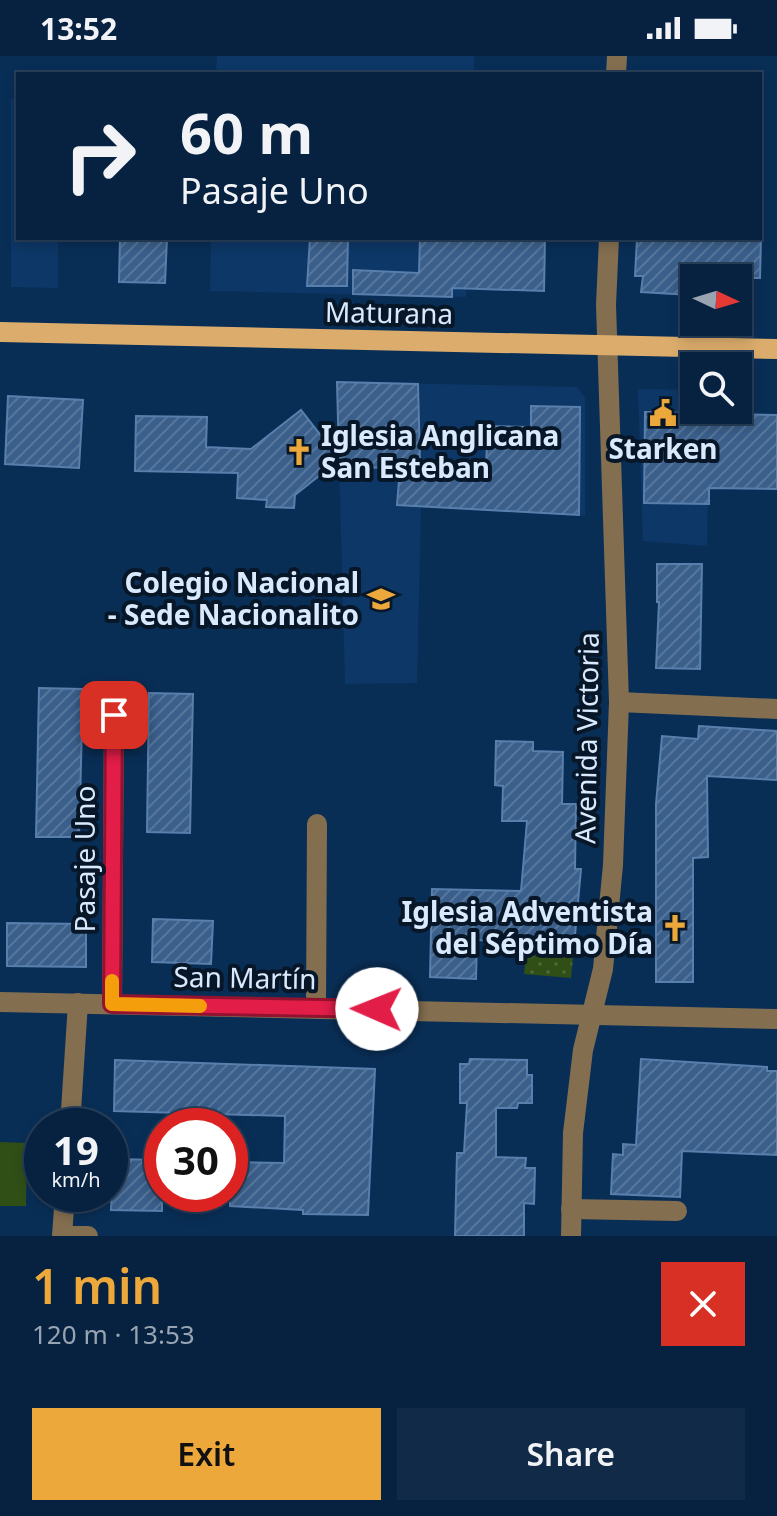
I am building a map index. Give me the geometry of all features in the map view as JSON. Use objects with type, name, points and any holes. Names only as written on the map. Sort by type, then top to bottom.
[{"type":"main road","name":"Maturana","points":[[0,332],[777,349]]},
{"type":"street","name":"Avenida Victoria","points":[[571,1236],[573,1133],[583,1050],[608,935],[619,702],[607,346],[609,240]]},
{"type":"street","points":[[619,702],[777,709]]},
{"type":"street","name":"Pasaje Uno","points":[[112,1004],[114,715]]},
{"type":"street","points":[[316,1008],[317,824]]},
{"type":"street","name":"San Martín","points":[[0,1002],[777,1019]]},
{"type":"street","points":[[71,1108],[78,1003]]},
{"type":"street","points":[[571,1209],[677,1211]]},
{"type":"street","points":[[64,1212],[62,1236],[88,1236]]},
{"type":"shaded area","points":[[217,56],[474,56],[474,72],[216,72]]},
{"type":"shaded area","points":[[11,99],[16,99],[16,240],[58,240],[58,288],[11,287]]},
{"type":"shaded area","points":[[211,240],[468,240],[466,297],[210,291]]},
{"type":"shaded area","name":"Colegio Nacional - Sede Nacionalito","points":[[337,382],[577,387],[585,398],[585,516],[421,507],[417,683],[345,684]]},
{"type":"shaded area","points":[[638,389],[680,390],[680,424],[709,424],[707,546],[643,541]]},
{"type":"green space","points":[[527,942],[574,946],[571,978],[524,974]]},
{"type":"green space","points":[[0,1142],[24,1143],[24,1206],[0,1206]]},
{"type":"building","points":[[120,240],[167,240],[165,283],[119,282]]},
{"type":"building","points":[[310,240],[348,240],[347,286],[307,286]]},
{"type":"building","points":[[420,240],[545,240],[544,291],[452,288],[452,297],[353,294],[353,270],[419,273]]},
{"type":"building","points":[[637,240],[761,240],[760,278],[752,278],[752,264],[680,264],[680,294],[641,292],[643,276],[635,276]]},
{"type":"building","points":[[337,382],[418,384],[420,462],[486,464],[488,426],[531,427],[531,406],[580,407],[579,515],[397,505],[400,468],[339,467],[339,460],[295,495],[294,508],[266,507],[267,500],[237,498],[238,473],[135,471],[136,416],[207,417],[206,447],[251,449],[301,410],[339,459]]},
{"type":"building","points":[[8,396],[83,400],[79,468],[5,464]]},
{"type":"building","points":[[645,412],[680,413],[680,424],[752,424],[752,414],[777,415],[777,489],[709,488],[709,504],[644,503]]},
{"type":"building","points":[[657,564],[702,564],[700,669],[656,668]]},
{"type":"building","points":[[39,688],[83,689],[79,837],[36,837]]},
{"type":"building","points":[[149,693],[193,694],[190,833],[147,832]]},
{"type":"building","points":[[699,726],[777,731],[777,780],[707,776],[708,857],[693,858],[693,982],[656,982],[656,804],[662,736],[698,739]]},
{"type":"building","points":[[496,741],[533,742],[533,751],[563,752],[562,804],[576,804],[575,869],[581,869],[574,946],[477,940],[476,979],[430,977],[432,889],[521,891],[527,821],[502,821],[503,786],[495,785]]},
{"type":"building","points":[[153,919],[213,921],[211,964],[152,962]]},
{"type":"building","points":[[7,923],[86,924],[86,967],[7,966]]},
{"type":"building","points":[[470,1059],[527,1060],[527,1075],[532,1075],[532,1103],[518,1103],[517,1108],[496,1108],[496,1157],[526,1158],[525,1168],[535,1168],[534,1204],[524,1203],[524,1236],[455,1236],[457,1153],[464,1153],[467,1103],[460,1103],[460,1064],[469,1064]]},
{"type":"building","points":[[641,1059],[767,1067],[767,1071],[777,1071],[777,1155],[682,1151],[680,1197],[611,1194],[613,1154],[623,1155],[623,1144],[636,1145]]},
{"type":"building","points":[[115,1060],[375,1069],[368,1215],[303,1214],[303,1210],[248,1207],[248,1162],[284,1163],[285,1116],[248,1115],[248,1108],[144,1108],[144,1112],[114,1108]]},
{"type":"building","points":[[128,1159],[144,1160],[144,1211],[128,1210]]},
{"type":"slow traffic","points":[[112,981],[112,1004],[200,1006]]},
{"type":"place","name":"Starken","points":[[663,413]]},
{"type":"place","name":"Iglesia Anglicana San Esteban","points":[[299,452]]},
{"type":"place","name":"Colegio Nacional - Sede Nacionalito","points":[[381,599]]},
{"type":"place","name":"Iglesia Adventista del Séptimo Día","points":[[675,928]]},
{"type":"route","points":[[114,715],[112,1004],[377,1009]]}]
